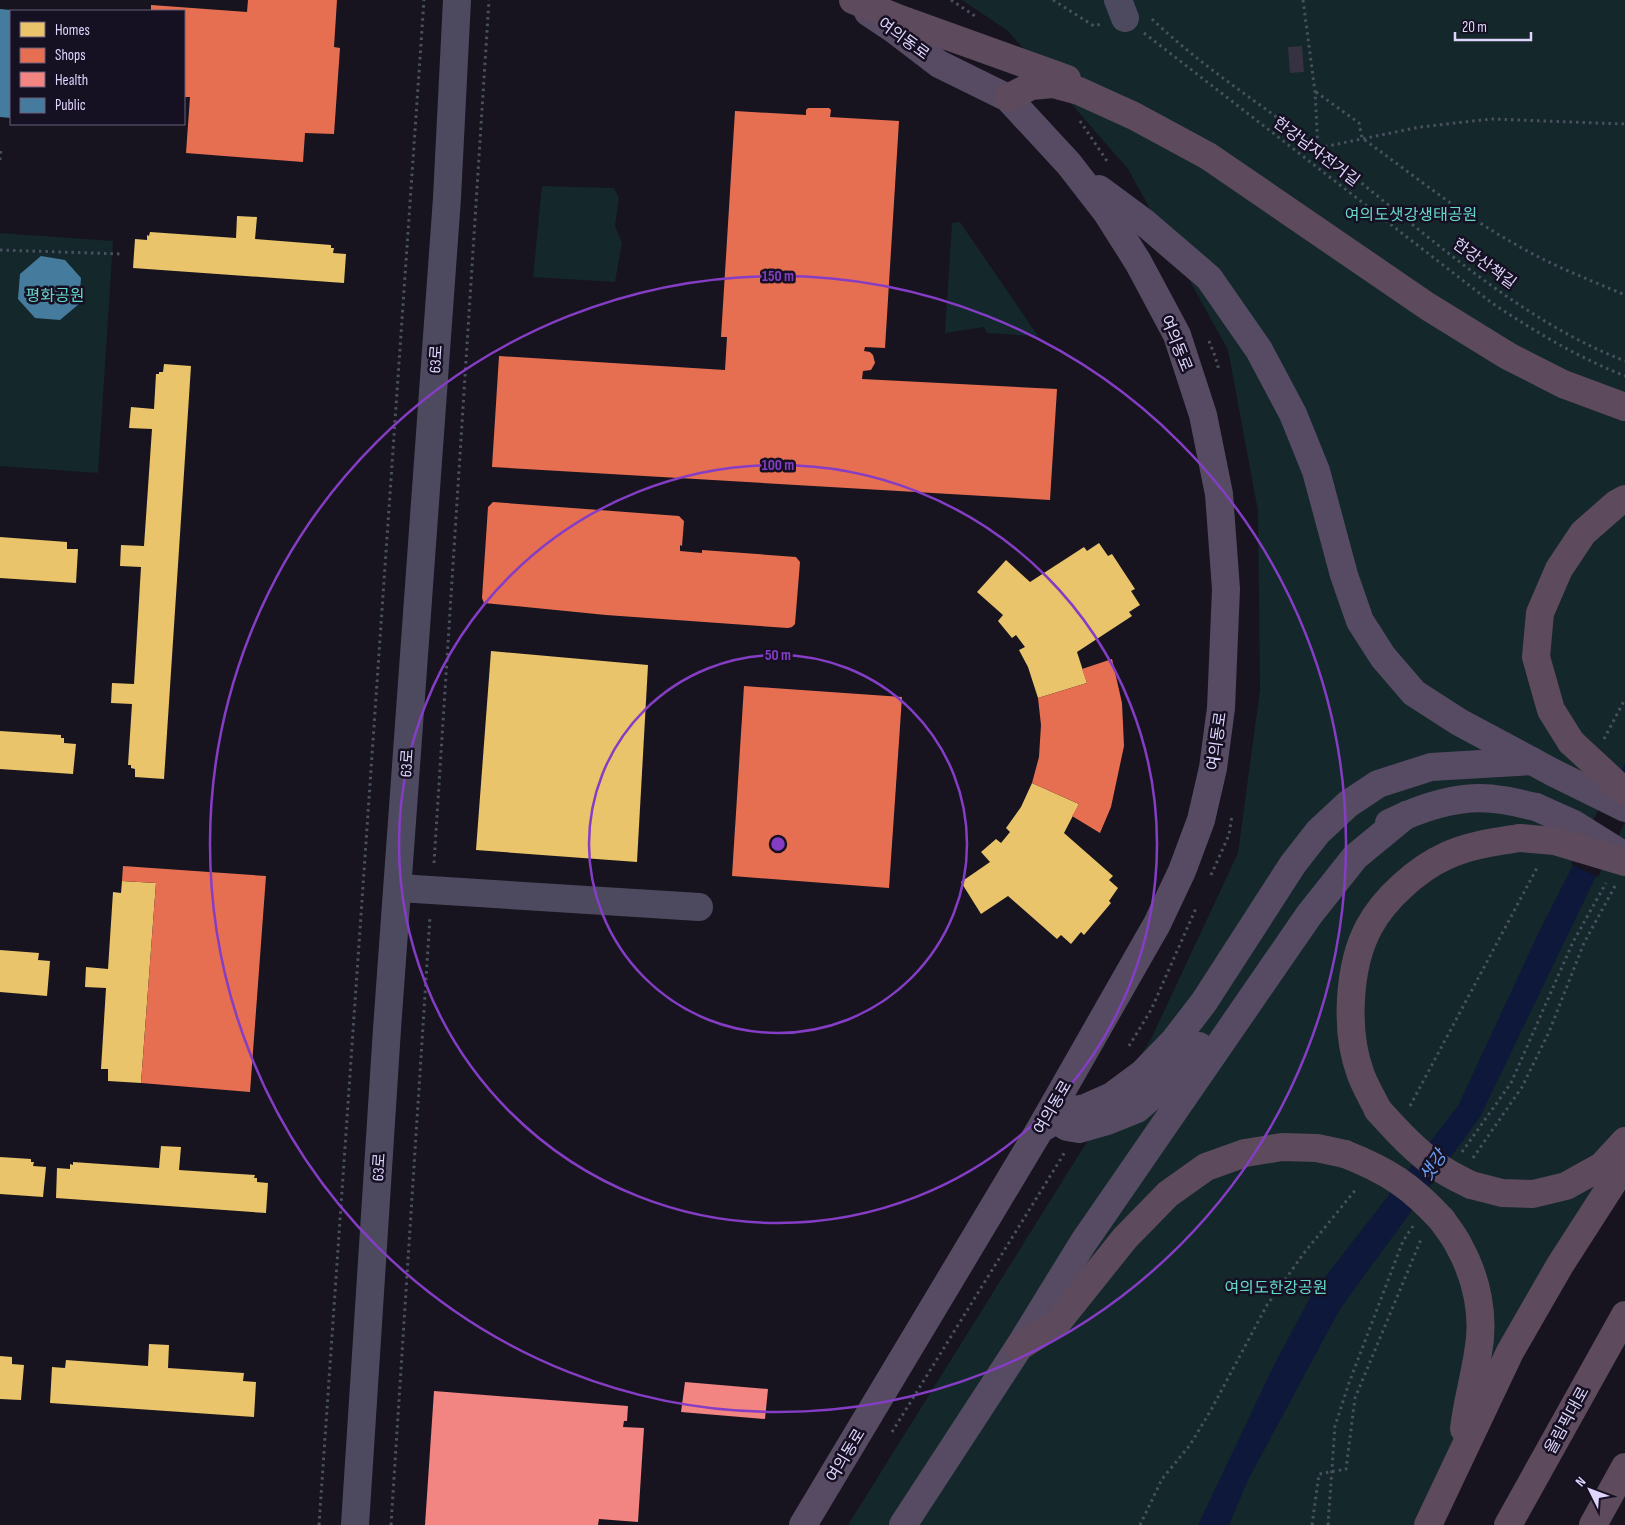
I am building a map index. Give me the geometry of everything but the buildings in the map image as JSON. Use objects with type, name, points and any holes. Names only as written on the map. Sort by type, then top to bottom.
[{"type":"highway","points":[[851,0],[900,20],[1117,97],[1208,156],[1427,306],[1500,351],[1564,384],[1625,407]]},
{"type":"highway","points":[[1008,98],[1031,86],[1053,84],[1079,91],[1134,116],[1208,156]]},
{"type":"highway","points":[[1625,499],[1616,504],[1583,533],[1559,569],[1540,614],[1536,656],[1551,710],[1571,742],[1625,792]]},
{"type":"highway","points":[[1625,862],[1555,841],[1520,838],[1484,844],[1446,856],[1416,874],[1389,900],[1369,928],[1356,962],[1350,1002],[1352,1038],[1360,1072],[1378,1110],[1420,1154],[1441,1169],[1471,1185],[1502,1193],[1533,1194],[1566,1186],[1602,1166],[1625,1141]]},
{"type":"highway","points":[[1019,1347],[1057,1323],[1125,1238],[1168,1194],[1206,1167],[1245,1153],[1282,1147],[1317,1148],[1344,1154],[1373,1165],[1398,1179],[1422,1198],[1442,1220],[1459,1246],[1472,1275],[1481,1315],[1479,1352],[1466,1407],[1460,1457]]},
{"type":"highway","points":[[1428,1525],[1510,1352],[1560,1265],[1625,1164]]},
{"type":"highway","name":"올림픽대로","points":[[1508,1525],[1625,1315]]},
{"type":"highway","points":[[1593,1525],[1625,1467]]},
{"type":"main road","name":"여의동로","points":[[803,1525],[1039,1131],[1156,924],[1182,871],[1201,820],[1213,768],[1221,708],[1226,589],[1219,494],[1203,414],[1178,335],[1138,262],[1107,213],[1069,164],[1008,98],[939,64],[851,0]]},
{"type":"main road","points":[[1069,164],[1107,196],[1145,223],[1209,278],[1259,350],[1300,430],[1316,471],[1344,575],[1360,621],[1382,657],[1414,693],[1459,722],[1625,808]]},
{"type":"main road","points":[[1039,1131],[1064,1112],[1085,1108],[1112,1096],[1143,1073],[1174,1041],[1204,1002],[1293,864],[1318,832],[1348,804],[1378,784],[1431,767],[1543,767]]},
{"type":"main road","points":[[1039,1131],[1056,1120],[1067,1127],[1079,1129],[1137,1109],[1170,1080],[1200,1045],[1267,950],[1343,856],[1373,832],[1406,815],[1440,803],[1474,798],[1501,799],[1536,807],[1574,824],[1625,856]]},
{"type":"main road","points":[[903,1525],[1019,1347],[1083,1243],[1308,914],[1355,857],[1406,815]]},
{"type":"street","name":"63로","points":[[354,1525],[447,198],[457,0]]},
{"type":"street","points":[[399,888],[699,907]]},
{"type":"path","points":[[319,1525],[424,0]]},
{"type":"path","points":[[391,1525],[489,0]]},
{"type":"path","points":[[1303,0],[1315,92],[1318,148],[1420,126],[1491,119],[1625,124]]},
{"type":"path","name":"한강산책길","points":[[1130,11],[1172,38],[1318,148],[1477,274],[1550,324],[1585,343],[1625,361]]},
{"type":"path","name":"한강남자전거길","points":[[1130,11],[1492,303],[1535,332],[1625,376]]},
{"type":"path","points":[[1315,92],[1359,123],[1362,138],[1447,200],[1514,244],[1550,264],[1625,295]]},
{"type":"path","points":[[1078,118],[1111,167]]},
{"type":"path","points":[[0,160],[1,148]]},
{"type":"path","points":[[0,250],[122,254]]},
{"type":"path","points":[[1208,340],[1216,356],[1219,374]]},
{"type":"path","points":[[1209,879],[1229,835],[1233,808]]},
{"type":"path","points":[[1126,1053],[1151,1010],[1198,905]]},
{"type":"path","points":[[887,1440],[1079,1129]]},
{"type":"green space","name":"여의도한강공원","points":[[962,0],[1625,0],[1625,1126],[1422,1525],[848,1525],[1151,1039],[1238,853],[1260,690],[1258,511],[1228,350],[1128,169],[1008,31]]},
{"type":"green space","points":[[542,186],[614,188],[619,198],[615,226],[622,243],[615,282],[533,277]]},
{"type":"green space","points":[[960,222],[1038,336],[987,333],[984,327],[945,333],[952,223]]},
{"type":"green space","name":"평화공원","points":[[0,233],[113,241],[98,473],[0,466]]},
{"type":"water","name":"샛강","points":[[1625,763],[1625,816],[1480,1117],[1340,1309],[1248,1480],[1229,1525],[1198,1525],[1275,1363],[1312,1294],[1458,1106],[1538,934]]},
{"type":"pier","points":[[1619,769],[1625,774],[1625,822],[1598,877],[1571,864]]},
{"type":"park label","name":"여의도샛강생태공원","points":[[1411,214]]}]
